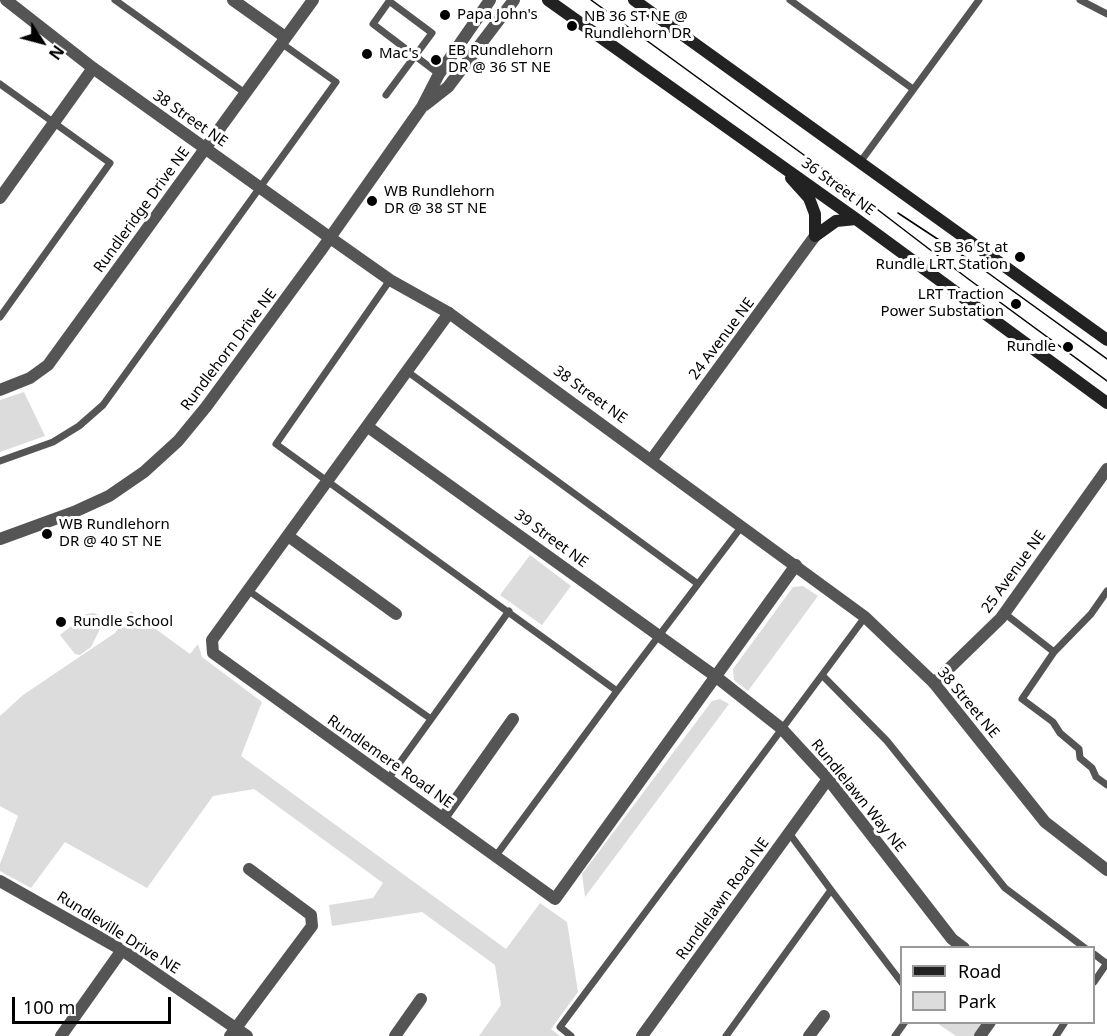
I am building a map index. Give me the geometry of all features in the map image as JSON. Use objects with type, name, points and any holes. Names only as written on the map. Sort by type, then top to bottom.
[{"type":"main road","name":"36 Street NE","points":[[548,0],[776,161],[1107,403]]},
{"type":"main road","points":[[636,1],[1107,340]]},
{"type":"main road","points":[[776,161],[809,198],[815,214],[814,236]]},
{"type":"main road","points":[[814,236],[836,221],[856,219]]},
{"type":"main road","points":[[1086,388],[1107,412]]},
{"type":"street","name":"38 Street NE","points":[[6,0],[93,68],[390,280],[449,313],[652,459],[865,617],[934,684],[1045,822],[1107,870]]},
{"type":"street","points":[[233,0],[283,40]]},
{"type":"street","name":"Rundleridge Drive NE","points":[[0,390],[30,378],[48,365],[313,0]]},
{"type":"street","name":"Rundlehorn Drive NE","points":[[0,539],[74,512],[109,496],[144,472],[178,441],[206,408],[422,107],[439,74],[490,0]]},
{"type":"street","name":"Rundlehorn Drive NE","points":[[422,107],[448,87],[514,0]]},
{"type":"street","points":[[0,198],[93,68]]},
{"type":"street","name":"24 Avenue NE","points":[[652,459],[814,236]]},
{"type":"street","name":"Rundlemere Road NE","points":[[449,313],[212,640],[213,652],[388,780],[555,898],[796,565]]},
{"type":"street","name":"39 Street NE","points":[[368,427],[715,676]]},
{"type":"street","name":"25 Avenue NE","points":[[934,684],[1004,613],[1107,469]]},
{"type":"street","points":[[288,536],[396,614]]},
{"type":"street","name":"Rundlelawn Way NE","points":[[715,676],[781,728],[828,779],[952,939],[961,946]]},
{"type":"street","points":[[443,818],[513,719]]},
{"type":"street","name":"Rundlelawn Road NE","points":[[642,1036],[828,779]]},
{"type":"street","points":[[233,1032],[312,926],[311,915],[249,869]]},
{"type":"street","points":[[0,897],[4,883]]},
{"type":"street","name":"Rundleville Drive NE","points":[[4,883],[122,950],[233,1032],[247,1036]]},
{"type":"street","points":[[61,1036],[122,950]]},
{"type":"street","points":[[395,1036],[421,999]]},
{"type":"street","points":[[809,1036],[824,1016]]},
{"type":"street","points":[[980,1036],[989,1024]]},
{"type":"lane","points":[[115,0],[245,93]]},
{"type":"lane","points":[[386,95],[414,56],[432,33],[389,0],[373,24],[414,56],[439,74]]},
{"type":"lane","points":[[790,0],[913,89]]},
{"type":"lane","points":[[861,161],[978,0]]},
{"type":"lane","points":[[1080,0],[1107,14]]},
{"type":"lane","points":[[0,461],[53,442],[79,426],[103,405],[336,82],[283,40]]},
{"type":"lane","points":[[0,84],[110,163],[0,317]]},
{"type":"lane","points":[[390,280],[276,444],[509,610],[616,691]]},
{"type":"lane","points":[[408,372],[698,584]]},
{"type":"lane","points":[[495,857],[616,691],[742,526]]},
{"type":"lane","points":[[249,591],[431,719]]},
{"type":"lane","points":[[1107,591],[1091,614],[1054,652],[1022,699],[1053,722],[1060,733],[1079,749],[1080,758],[1092,768],[1096,777],[1107,785]]},
{"type":"lane","points":[[388,780],[509,610]]},
{"type":"lane","points":[[1004,613],[1054,652]]},
{"type":"lane","points":[[571,1036],[560,1027],[865,617]]},
{"type":"lane","points":[[822,675],[887,741],[1005,888],[1082,946]]},
{"type":"lane","points":[[789,833],[900,980]]},
{"type":"lane","points":[[726,1036],[831,890]]},
{"type":"lane","points":[[1095,955],[1107,964],[1095,981]]},
{"type":"lane","points":[[895,1036],[904,1024]]},
{"type":"green space","points":[[24,392],[45,436],[0,452],[0,400]]},
{"type":"green space","points":[[530,555],[571,586],[542,625],[500,595]]},
{"type":"green space","points":[[803,586],[818,596],[748,691],[734,680],[733,669],[793,587]]},
{"type":"green space","points":[[131,611],[190,654],[198,644],[202,657],[262,702],[241,756],[506,949],[540,903],[567,922],[578,992],[551,1029],[560,1036],[479,1036],[501,1005],[495,965],[422,912],[332,926],[329,905],[373,898],[383,883],[254,789],[213,796],[147,888],[65,842],[31,888],[0,871],[0,864],[18,816],[0,806],[0,716],[23,695],[115,633]]},
{"type":"green space","points":[[94,613],[104,618],[102,625],[91,647],[80,655],[75,654],[60,635],[86,614]]},
{"type":"green space","points":[[720,699],[729,704],[585,897],[582,874],[712,701]]},
{"type":"green space","points":[[938,1024],[989,1024],[980,1036],[956,1036]]},
{"type":"tram line","points":[[591,0],[852,190],[1107,381]]},
{"type":"tram line","points":[[898,213],[977,265],[1107,359]]},
{"type":"place","name":"Papa John's","points":[[445,15]]},
{"type":"place","name":"NB 36 ST NE @ Rundlehorn DR","points":[[572,26]]},
{"type":"place","name":"Mac's","points":[[367,54]]},
{"type":"place","name":"EB Rundlehorn DR @ 36 ST NE","points":[[436,60]]},
{"type":"place","name":"WB Rundlehorn DR @ 38 ST NE","points":[[372,201]]},
{"type":"place","name":"SB 36 St at Rundle LRT Station","points":[[1020,257]]},
{"type":"place","name":"LRT Traction Power Substation","points":[[1016,304]]},
{"type":"place","name":"Rundle","points":[[1068,347]]},
{"type":"place","name":"WB Rundlehorn DR @ 40 ST NE","points":[[47,534]]},
{"type":"place","name":"Rundle School","points":[[61,622]]}]
